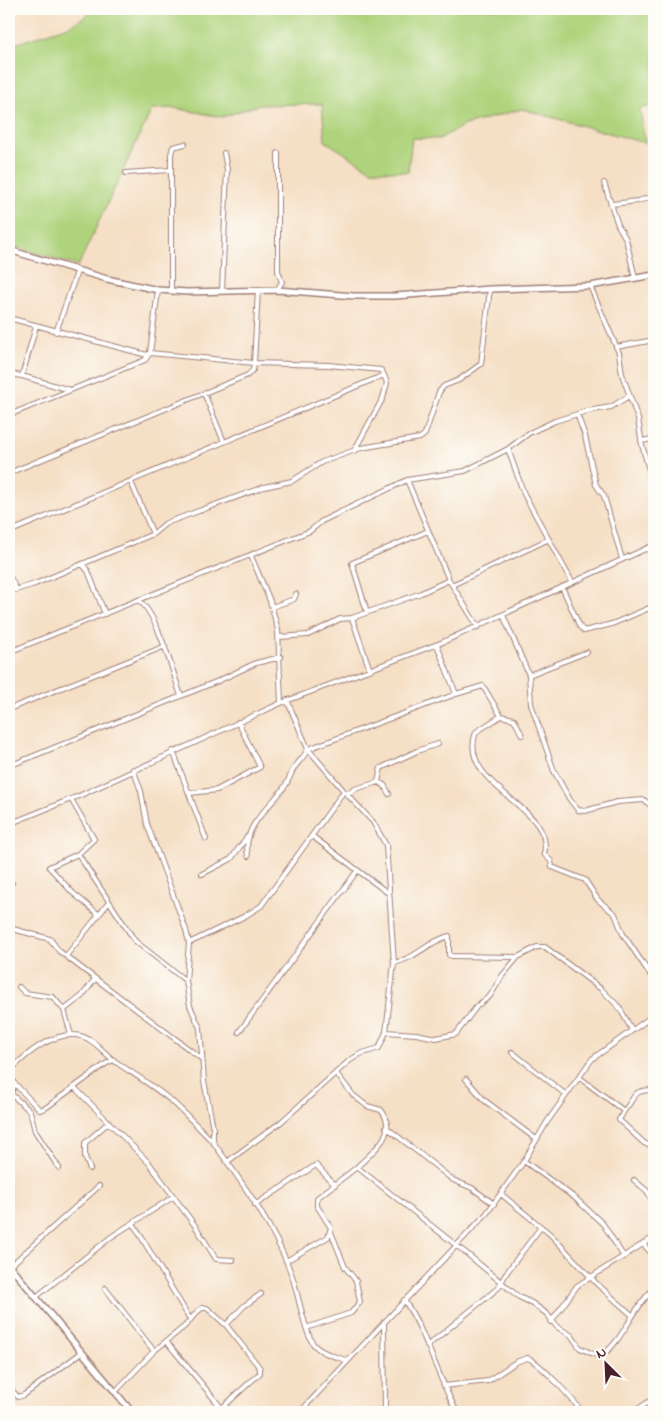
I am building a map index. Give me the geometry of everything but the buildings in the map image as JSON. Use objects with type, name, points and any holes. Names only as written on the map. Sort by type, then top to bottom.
[{"type":"street","points":[[171,291],[170,170],[173,147],[185,144]]},
{"type":"street","points":[[222,291],[227,170],[224,153]]},
{"type":"street","points":[[277,290],[282,282],[278,272],[278,153]]},
{"type":"street","points":[[654,157],[652,160],[654,166]]},
{"type":"street","points":[[126,173],[170,170]]},
{"type":"street","points":[[604,183],[618,225],[626,239],[635,278]]},
{"type":"street","points":[[612,204],[638,201],[654,196]]},
{"type":"street","points":[[9,250],[77,272],[158,290],[171,291],[277,290],[354,296],[395,296],[490,289],[590,286],[654,275]]},
{"type":"street","points":[[56,332],[77,272]]},
{"type":"street","points":[[590,286],[616,347],[629,396],[638,419],[641,442],[654,487]]},
{"type":"street","points":[[9,592],[34,584],[153,534],[166,523],[264,487],[292,481],[322,462],[354,451],[417,440],[425,434],[439,392],[444,386],[459,380],[481,364],[490,289]]},
{"type":"street","points":[[9,415],[145,360],[150,353],[158,290]]},
{"type":"street","points":[[9,473],[248,375],[253,370],[254,363],[258,290]]},
{"type":"street","points":[[9,318],[146,355],[150,353],[254,363],[328,365],[380,370],[387,383],[383,398],[354,451]]},
{"type":"street","points":[[22,376],[36,326]]},
{"type":"street","points":[[616,347],[654,340]]},
{"type":"street","points":[[9,374],[71,390]]},
{"type":"street","points":[[9,532],[384,375]]},
{"type":"street","points":[[204,393],[224,442]]},
{"type":"street","points":[[9,652],[310,531],[322,521],[407,480],[464,471],[508,449],[534,430],[577,414],[611,407],[629,396]]},
{"type":"street","points":[[577,414],[585,436],[597,488],[604,496],[622,559]]},
{"type":"street","points":[[641,442],[654,439]]},
{"type":"street","points":[[508,449],[524,494],[531,504],[547,540],[572,582]]},
{"type":"street","points":[[407,480],[449,580],[478,627]]},
{"type":"street","points":[[130,482],[153,534]]},
{"type":"street","points":[[367,612],[352,563],[428,531]]},
{"type":"street","points":[[452,585],[547,540]]},
{"type":"street","points":[[9,824],[71,798],[287,700],[437,645],[654,545]]},
{"type":"street","points":[[648,548],[654,559]]},
{"type":"street","points":[[251,556],[272,607],[279,637],[281,703]]},
{"type":"street","points":[[82,564],[88,572],[105,614]]},
{"type":"street","points":[[9,575],[16,589]]},
{"type":"street","points":[[279,637],[308,635],[340,619],[352,618],[449,580]]},
{"type":"street","points":[[562,587],[580,627],[584,631],[612,624],[654,606],[654,600]]},
{"type":"street","points":[[272,607],[294,599],[296,594]]},
{"type":"street","points":[[138,600],[144,604],[163,647],[181,696]]},
{"type":"street","points":[[503,615],[529,675],[531,704],[554,771],[578,810],[585,811],[617,802],[644,800],[654,808]]},
{"type":"street","points":[[352,618],[370,670]]},
{"type":"street","points":[[652,643],[654,651]]},
{"type":"street","points":[[437,645],[456,694]]},
{"type":"street","points":[[9,709],[163,647]]},
{"type":"street","points":[[529,675],[587,652]]},
{"type":"street","points":[[9,766],[181,696],[256,663],[281,657]]},
{"type":"street","points":[[654,663],[654,670]]},
{"type":"street","points":[[202,874],[231,858],[249,835],[267,805],[284,788],[295,767],[303,760],[308,749],[456,694],[483,686],[501,716]]},
{"type":"street","points":[[227,1162],[281,1122],[354,1057],[378,1048],[386,1032],[394,962],[388,893],[387,851],[383,836],[373,822],[345,793],[308,749],[287,700]]},
{"type":"street","points":[[522,735],[514,719],[501,716],[476,732],[474,736],[476,757],[482,771],[503,794],[536,822],[544,846],[544,854],[551,861],[552,868],[584,880],[598,900],[615,914],[623,934],[654,980]]},
{"type":"street","points":[[190,793],[217,790],[260,767],[238,722]]},
{"type":"street","points":[[378,782],[382,768],[412,756],[417,751],[438,744]]},
{"type":"street","points":[[173,751],[206,839]]},
{"type":"street","points":[[133,769],[141,791],[143,813],[166,880],[183,920],[189,943],[186,981],[190,1006],[200,1028],[202,1059],[213,1128],[213,1142]]},
{"type":"street","points":[[189,943],[261,906],[345,793],[378,782],[384,785],[389,794]]},
{"type":"street","points":[[71,798],[94,839],[78,854],[49,867],[73,893],[98,914]]},
{"type":"street","points":[[248,856],[246,847],[249,835]]},
{"type":"street","points":[[312,836],[388,893]]},
{"type":"street","points":[[78,854],[135,941],[186,981]]},
{"type":"street","points":[[239,1032],[357,871]]},
{"type":"street","points":[[66,956],[109,902]]},
{"type":"street","points":[[9,928],[47,937],[66,956],[95,979],[202,1059]]},
{"type":"street","points":[[394,962],[409,959],[422,948],[449,936],[448,951],[452,956],[518,957]]},
{"type":"street","points":[[386,1032],[436,1038],[456,1034],[481,1001],[490,996],[502,976],[518,957],[537,947],[544,947],[551,951],[601,989],[618,1007],[632,1030]]},
{"type":"street","points":[[64,1010],[82,996],[95,979]]},
{"type":"street","points":[[19,987],[25,992],[53,997],[64,1010],[72,1035]]},
{"type":"street","points":[[300,1412],[456,1247],[494,1204],[524,1161],[536,1139],[566,1094],[580,1078],[584,1069],[598,1054],[654,1015]]},
{"type":"street","points":[[114,1060],[40,1110],[14,1083],[9,1070],[44,1044],[72,1035],[90,1040],[114,1060],[174,1103],[213,1142],[255,1205],[292,1274],[306,1328],[314,1345],[348,1361]]},
{"type":"street","points":[[512,1052],[566,1094]]},
{"type":"street","points":[[306,1328],[351,1313],[360,1302],[356,1281],[345,1267],[316,1202],[322,1193],[334,1186],[357,1167],[384,1141],[386,1128],[384,1114],[381,1110],[367,1106],[353,1095],[336,1073]]},
{"type":"street","points":[[580,1078],[624,1111]]},
{"type":"street","points":[[466,1079],[484,1100],[536,1139]]},
{"type":"street","points":[[14,1083],[10,1094],[30,1111],[35,1132],[59,1168]]},
{"type":"street","points":[[74,1087],[149,1164],[196,1227],[216,1259],[233,1260]]},
{"type":"street","points":[[654,1090],[637,1092],[619,1120],[644,1143],[654,1148]]},
{"type":"street","points":[[90,1169],[85,1157],[85,1143],[109,1122]]},
{"type":"street","points":[[386,1128],[442,1171],[494,1204]]},
{"type":"street","points":[[524,1161],[575,1198],[596,1218],[624,1257]]},
{"type":"street","points":[[255,1205],[316,1165],[334,1186]]},
{"type":"street","points":[[357,1167],[519,1297],[532,1303],[547,1314],[551,1322],[571,1335],[580,1348],[598,1356],[606,1352],[620,1336],[632,1315],[654,1289]]},
{"type":"street","points":[[634,1180],[647,1191],[654,1203]]},
{"type":"street","points":[[99,1186],[9,1265],[130,1410],[123,1412]]},
{"type":"street","points":[[501,1194],[541,1227],[632,1315]]},
{"type":"street","points":[[36,1297],[93,1251],[172,1197]]},
{"type":"street","points":[[132,1223],[190,1319]]},
{"type":"street","points":[[427,1346],[498,1288],[541,1227]]},
{"type":"street","points":[[286,1261],[328,1237],[331,1232]]},
{"type":"street","points":[[551,1322],[578,1286],[590,1276],[654,1237]]},
{"type":"street","points":[[643,1244],[654,1256]]},
{"type":"street","points":[[105,1288],[154,1351]]},
{"type":"street","points":[[226,1324],[244,1306],[261,1294]]},
{"type":"street","points":[[404,1300],[420,1326],[444,1386],[457,1412]]},
{"type":"street","points":[[115,1392],[154,1351],[202,1308],[207,1308],[226,1324],[256,1361],[260,1373],[222,1408]]},
{"type":"street","points":[[384,1322],[386,1356],[385,1412]]},
{"type":"street","points":[[166,1341],[225,1412]]},
{"type":"street","points":[[9,1387],[18,1397],[24,1395],[81,1353]]},
{"type":"street","points":[[444,1386],[488,1381],[519,1360],[531,1359],[574,1400],[582,1412]]},
{"type":"street","points":[[634,1412],[654,1398]]},
{"type":"green space","points":[[98,9],[654,9],[654,105],[640,109],[645,143],[522,109],[465,125],[439,139],[412,138],[408,172],[371,170],[325,141],[322,104],[258,105],[222,117],[174,108],[152,109],[78,266],[9,245],[9,44],[12,45],[71,25]]}]
